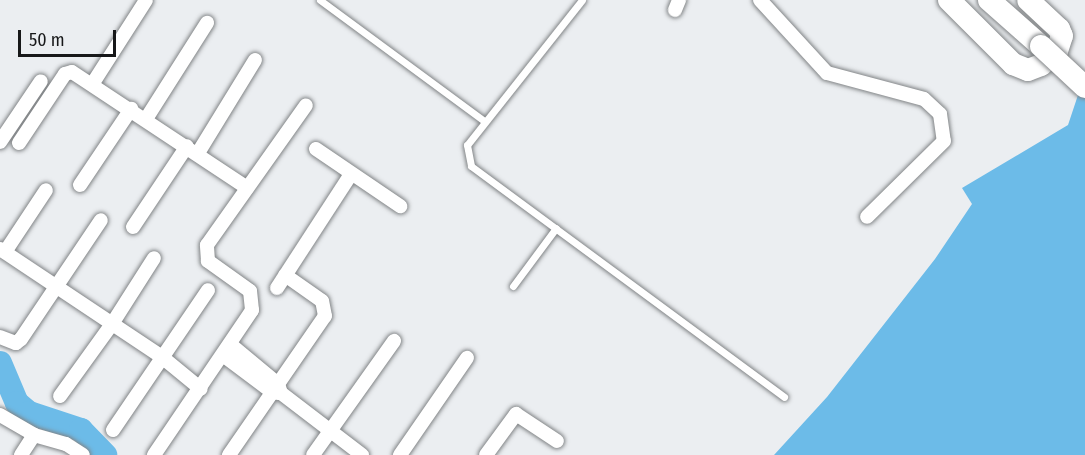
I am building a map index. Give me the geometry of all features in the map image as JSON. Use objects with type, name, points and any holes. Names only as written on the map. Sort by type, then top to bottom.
[{"type":"main road","points":[[949,0],[1014,64],[1028,70],[1041,65],[1057,51],[1062,36],[1059,29],[1028,0]]},
{"type":"main road","points":[[989,0],[1085,87]]},
{"type":"street","points":[[93,83],[146,0]]},
{"type":"street","points":[[760,0],[827,73],[924,99],[940,114],[944,141],[867,217]]},
{"type":"street","points":[[146,119],[207,23]]},
{"type":"street","points":[[133,227],[192,150],[255,60]]},
{"type":"street","points":[[19,143],[65,74],[72,72],[93,83],[247,188]]},
{"type":"street","points":[[0,142],[41,81]]},
{"type":"street","points":[[154,455],[250,318],[253,302],[250,291],[214,267],[206,255],[214,230],[306,105]]},
{"type":"street","points":[[80,185],[131,109]]},
{"type":"street","points":[[316,149],[400,206]]},
{"type":"street","points":[[277,288],[351,174]]},
{"type":"street","points":[[46,190],[3,251],[162,357],[201,389]]},
{"type":"street","points":[[0,337],[16,343],[21,339],[101,220]]},
{"type":"street","points":[[60,396],[112,324],[153,258]]},
{"type":"street","points":[[228,455],[277,390],[325,316],[326,308],[285,275]]},
{"type":"street","points":[[113,430],[208,290]]},
{"type":"street","points":[[313,455],[394,341]]},
{"type":"street","points":[[228,351],[362,455]]},
{"type":"street","points":[[400,455],[467,358]]},
{"type":"street","points":[[486,455],[516,414],[557,441]]},
{"type":"street","points":[[0,415],[34,435],[66,444],[83,455]]},
{"type":"street","points":[[21,455],[34,435]]},
{"type":"lane","points":[[320,0],[484,121]]},
{"type":"lane","points":[[582,0],[467,145],[471,166],[784,397]]},
{"type":"lane","points":[[513,286],[556,228]]},
{"type":"water","points":[[1085,74],[1085,455],[774,455],[827,397],[935,259],[972,204],[962,188],[1068,125]]},
{"type":"waterway","points":[[0,363],[17,403],[29,413],[81,430],[105,455]]}]
